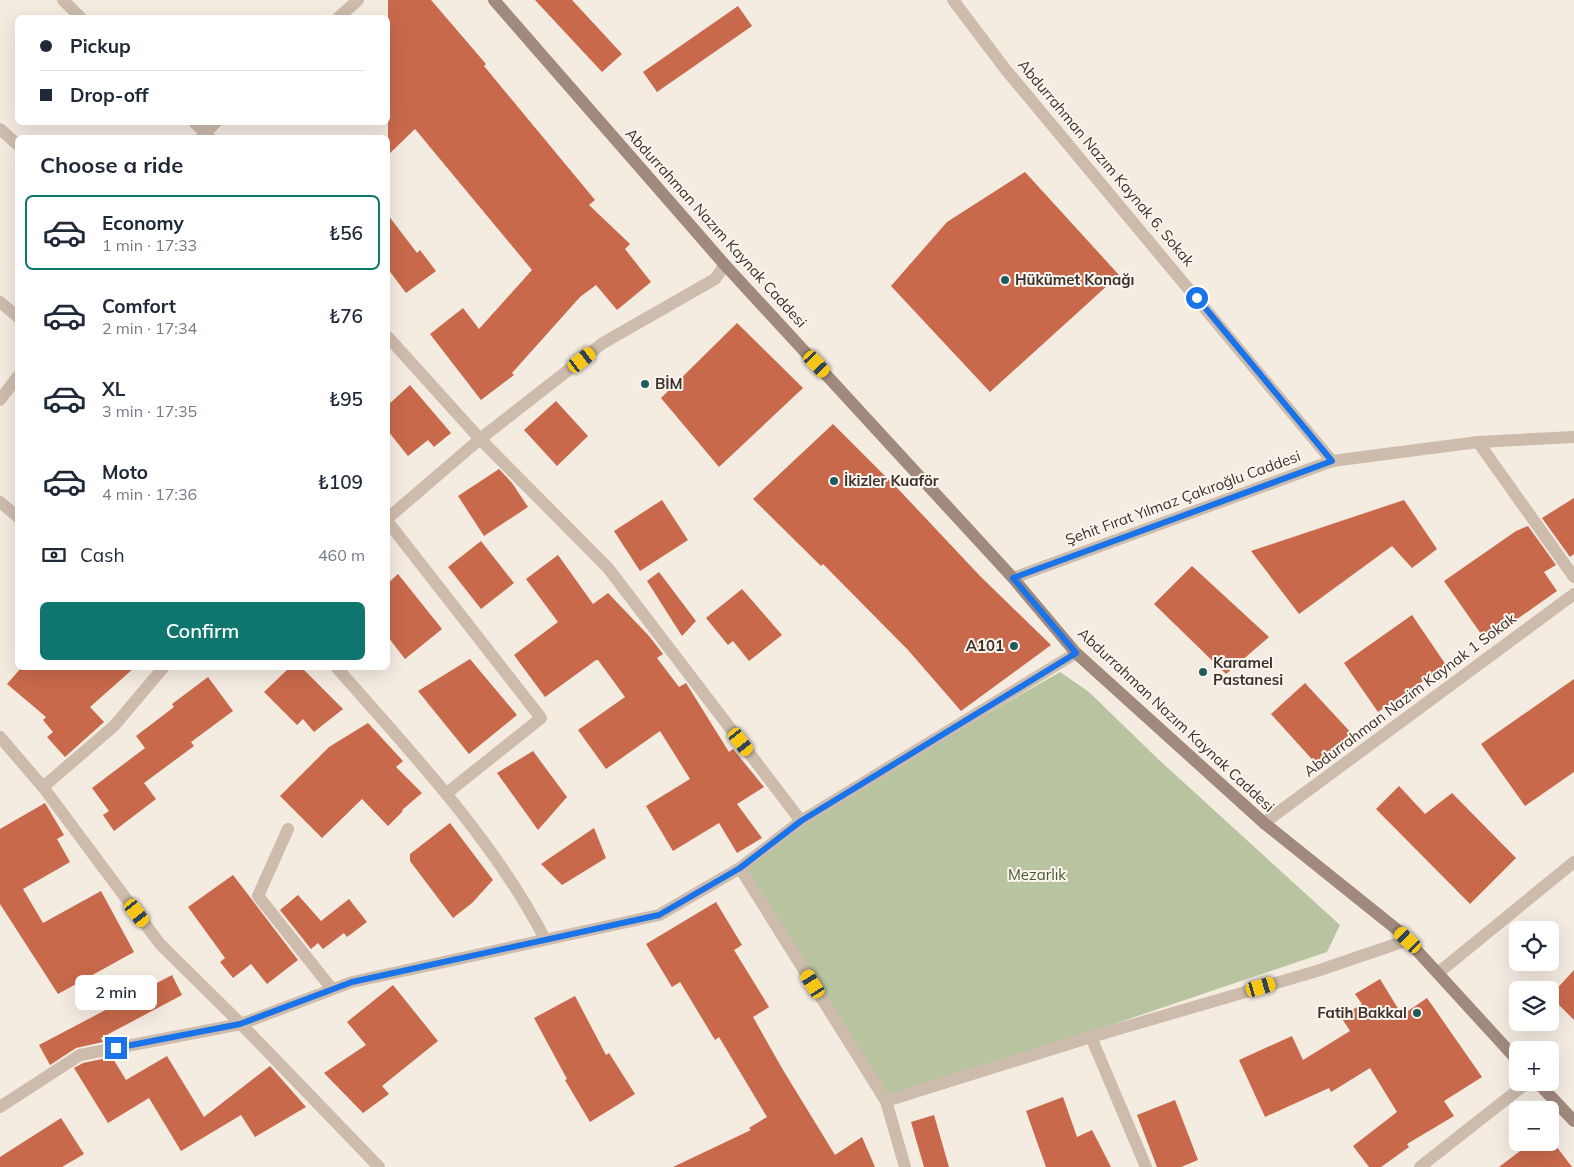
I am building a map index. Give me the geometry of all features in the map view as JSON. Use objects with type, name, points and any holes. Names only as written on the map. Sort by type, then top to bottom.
[{"type":"street","points":[[62,0],[78,15]]},
{"type":"street","points":[[341,15],[358,0]]},
{"type":"street","name":"Abdurrahman Nazım Kaynak Caddesi","points":[[494,0],[725,265],[1013,578],[1076,653],[1264,823],[1408,940],[1509,1051]]},
{"type":"street","name":"Abdurrahman Nazım Kaynak 6. Sokak","points":[[953,0],[1006,70],[1332,461]]},
{"type":"street","points":[[196,125],[204,135]]},
{"type":"street","points":[[206,135],[214,125]]},
{"type":"street","points":[[0,129],[15,142]]},
{"type":"street","points":[[390,516],[480,439],[603,343],[715,279],[725,265]]},
{"type":"street","points":[[0,302],[15,314]]},
{"type":"street","points":[[390,339],[480,439],[608,568],[801,821]]},
{"type":"street","points":[[0,400],[15,380]]},
{"type":"street","name":"Şehit Fırat Yılmaz Çakıroğlu Caddesi","points":[[1013,578],[1332,461],[1478,442],[1574,437]]},
{"type":"street","points":[[1478,442],[1574,577]]},
{"type":"street","points":[[0,502],[15,514]]},
{"type":"street","points":[[390,525],[542,718],[447,793]]},
{"type":"street","name":"Abdurrahman Nazim Kaynak 1 Sokak","points":[[1264,823],[1574,594]]},
{"type":"street","points":[[0,1107],[80,1055],[240,1024],[352,982],[659,915],[740,868],[801,821],[1076,653]]},
{"type":"street","points":[[43,787],[114,726],[159,670]]},
{"type":"street","points":[[339,670],[447,793],[532,912],[546,939]]},
{"type":"street","points":[[0,737],[43,787],[160,944],[379,1167]]},
{"type":"street","points":[[288,829],[258,896],[332,989]]},
{"type":"street","points":[[1438,973],[1574,862]]},
{"type":"street","points":[[740,868],[886,1101],[905,1167]]},
{"type":"street","points":[[886,1101],[1091,1037],[1317,971],[1408,940]]},
{"type":"street","points":[[1091,1037],[1146,1167]]},
{"type":"street","points":[[1420,1167],[1517,1091]]},
{"type":"street","points":[[1547,1091],[1574,1120]]},
{"type":"green space","name":"Mezarlık","points":[[1060,672],[1089,692],[1158,759],[1340,925],[1327,952],[886,1101],[740,868],[801,821]]},
{"type":"building","points":[[388,0],[431,0],[486,64],[484,66],[595,200],[589,205],[630,244],[625,249],[651,282],[617,310],[596,285],[580,297],[512,373],[514,375],[481,400],[430,334],[463,308],[479,329],[532,270],[415,129],[390,153],[388,125],[390,125],[390,15],[388,15]]},
{"type":"building","points":[[535,0],[572,0],[622,54],[602,72]]},
{"type":"building","points":[[738,6],[752,26],[657,92],[643,72]]},
{"type":"building","name":"Hükümet Konağı","points":[[1025,172],[1119,275],[990,392],[891,286],[947,222]]},
{"type":"building","points":[[390,218],[417,253],[420,250],[436,271],[406,293],[390,272]]},
{"type":"building","points":[[737,323],[803,388],[719,467],[661,398]]},
{"type":"building","points":[[410,385],[451,433],[434,447],[428,440],[408,456],[390,434],[390,403]]},
{"type":"building","points":[[556,401],[588,436],[557,466],[524,430]]},
{"type":"building","points":[[833,424],[901,492],[980,576],[1051,645],[961,711],[908,650],[823,564],[821,566],[753,499]]},
{"type":"building","points":[[499,469],[512,483],[528,507],[484,536],[458,496]]},
{"type":"building","points":[[1574,498],[1574,554],[1570,557],[1542,518]]},
{"type":"building","points":[[662,500],[688,540],[640,571],[614,531]]},
{"type":"building","points":[[1404,500],[1437,549],[1412,568],[1392,546],[1299,614],[1251,551]]},
{"type":"building","points":[[1528,526],[1556,565],[1544,572],[1557,591],[1486,641],[1444,581],[1516,531]]},
{"type":"building","points":[[481,541],[514,583],[481,609],[448,567]]},
{"type":"building","points":[[558,555],[593,604],[608,593],[649,636],[663,654],[657,658],[679,687],[686,683],[729,752],[733,749],[764,787],[737,804],[762,838],[737,853],[719,823],[673,851],[646,806],[690,779],[660,731],[606,769],[578,730],[625,697],[598,660],[545,697],[514,655],[558,622],[526,579]]},
{"type":"building","points":[[1192,566],[1269,637],[1226,674],[1154,604]]},
{"type":"building","points":[[659,572],[696,621],[682,636],[647,581]]},
{"type":"building","points":[[398,574],[442,629],[405,659],[390,640],[390,581]]},
{"type":"building","points":[[742,589],[782,635],[749,661],[733,641],[728,645],[706,618]]},
{"type":"building","points":[[1412,615],[1446,665],[1378,712],[1344,663]]},
{"type":"building","points":[[470,659],[517,715],[469,754],[418,691]]},
{"type":"building","points":[[19,670],[132,670],[90,707],[104,722],[65,757],[47,737],[53,732],[43,720],[46,717],[7,684]]},
{"type":"building","points":[[287,670],[304,670],[343,709],[314,732],[303,719],[297,725],[264,692]]},
{"type":"building","points":[[208,677],[233,711],[191,742],[194,746],[144,783],[156,799],[114,831],[103,815],[109,811],[92,788],[145,748],[136,736],[174,707],[172,704]]},
{"type":"building","points":[[1574,679],[1574,772],[1525,806],[1481,744]]},
{"type":"building","points":[[1305,683],[1354,736],[1319,767],[1271,714]]},
{"type":"building","points":[[368,723],[403,761],[396,767],[422,793],[402,810],[388,826],[362,799],[322,838],[280,796],[329,747]]},
{"type":"building","points":[[533,751],[567,797],[538,830],[497,773]]},
{"type":"building","points":[[1399,786],[1425,814],[1452,793],[1516,858],[1470,904],[1376,809]]},
{"type":"building","points":[[45,803],[64,835],[57,839],[70,862],[23,889],[43,923],[101,891],[134,952],[58,994],[0,904],[0,829]]},
{"type":"building","points":[[450,823],[493,880],[472,903],[453,918],[410,861],[410,854]]},
{"type":"building","points":[[594,828],[606,858],[562,885],[541,864]]},
{"type":"building","points":[[233,875],[298,960],[267,984],[251,964],[233,978],[220,962],[225,958],[188,907]]},
{"type":"building","points":[[298,895],[321,921],[349,899],[367,922],[347,937],[344,933],[323,949],[318,943],[311,949],[280,910]]},
{"type":"building","points":[[716,902],[742,945],[734,950],[769,1007],[753,1017],[783,1070],[835,1155],[862,1137],[875,1167],[673,1167],[751,1130],[749,1128],[767,1117],[719,1037],[715,1040],[680,982],[672,987],[646,944]]},
{"type":"building","points":[[1574,970],[1574,1020],[1559,1005],[1559,986]]},
{"type":"building","points":[[172,975],[182,995],[101,1038],[103,1042],[76,1048],[50,1065],[39,1045]]},
{"type":"building","points":[[1380,979],[1402,1015],[1427,998],[1482,1077],[1444,1101],[1454,1116],[1407,1144],[1409,1147],[1381,1167],[1369,1167],[1353,1146],[1397,1112],[1370,1068],[1331,1092],[1329,1088],[1265,1117],[1239,1060],[1292,1036],[1303,1060],[1350,1031],[1341,1017],[1362,1004],[1355,994]]},
{"type":"building","points":[[393,985],[438,1041],[382,1086],[389,1094],[363,1113],[324,1073],[366,1045],[347,1022]]},
{"type":"building","points":[[575,996],[606,1055],[609,1053],[635,1094],[590,1122],[565,1080],[567,1079],[534,1018]]},
{"type":"building","points":[[167,1056],[204,1117],[270,1066],[306,1107],[255,1137],[241,1115],[181,1151],[149,1098],[108,1123],[74,1068],[83,1063],[112,1057],[126,1080]]},
{"type":"building","points":[[1063,1097],[1077,1137],[1092,1130],[1111,1167],[1046,1167],[1026,1111]]},
{"type":"building","points":[[1175,1100],[1198,1160],[1181,1167],[1157,1167],[1137,1115]]},
{"type":"building","points":[[934,1115],[949,1167],[924,1167],[911,1122]]},
{"type":"building","points":[[61,1118],[84,1154],[62,1167],[0,1167],[0,1157]]},
{"type":"building","points":[[1559,1150],[1572,1167],[1499,1167],[1520,1151]]},
{"type":"place","name":"Hükümet Konağı","points":[[1005,280]]},
{"type":"place","name":"BİM","points":[[645,384]]},
{"type":"place","name":"İkizler Kuaför","points":[[834,481]]},
{"type":"place","name":"A101","points":[[1014,646]]},
{"type":"place","name":"Karamel Pastanesi","points":[[1203,672]]},
{"type":"place","name":"Fatih Bakkal","points":[[1417,1013]]},
{"type":"route","points":[[116,1048],[240,1024],[352,982],[659,915],[740,868],[801,821],[1076,653],[1013,578],[1332,461],[1197,298]]}]
